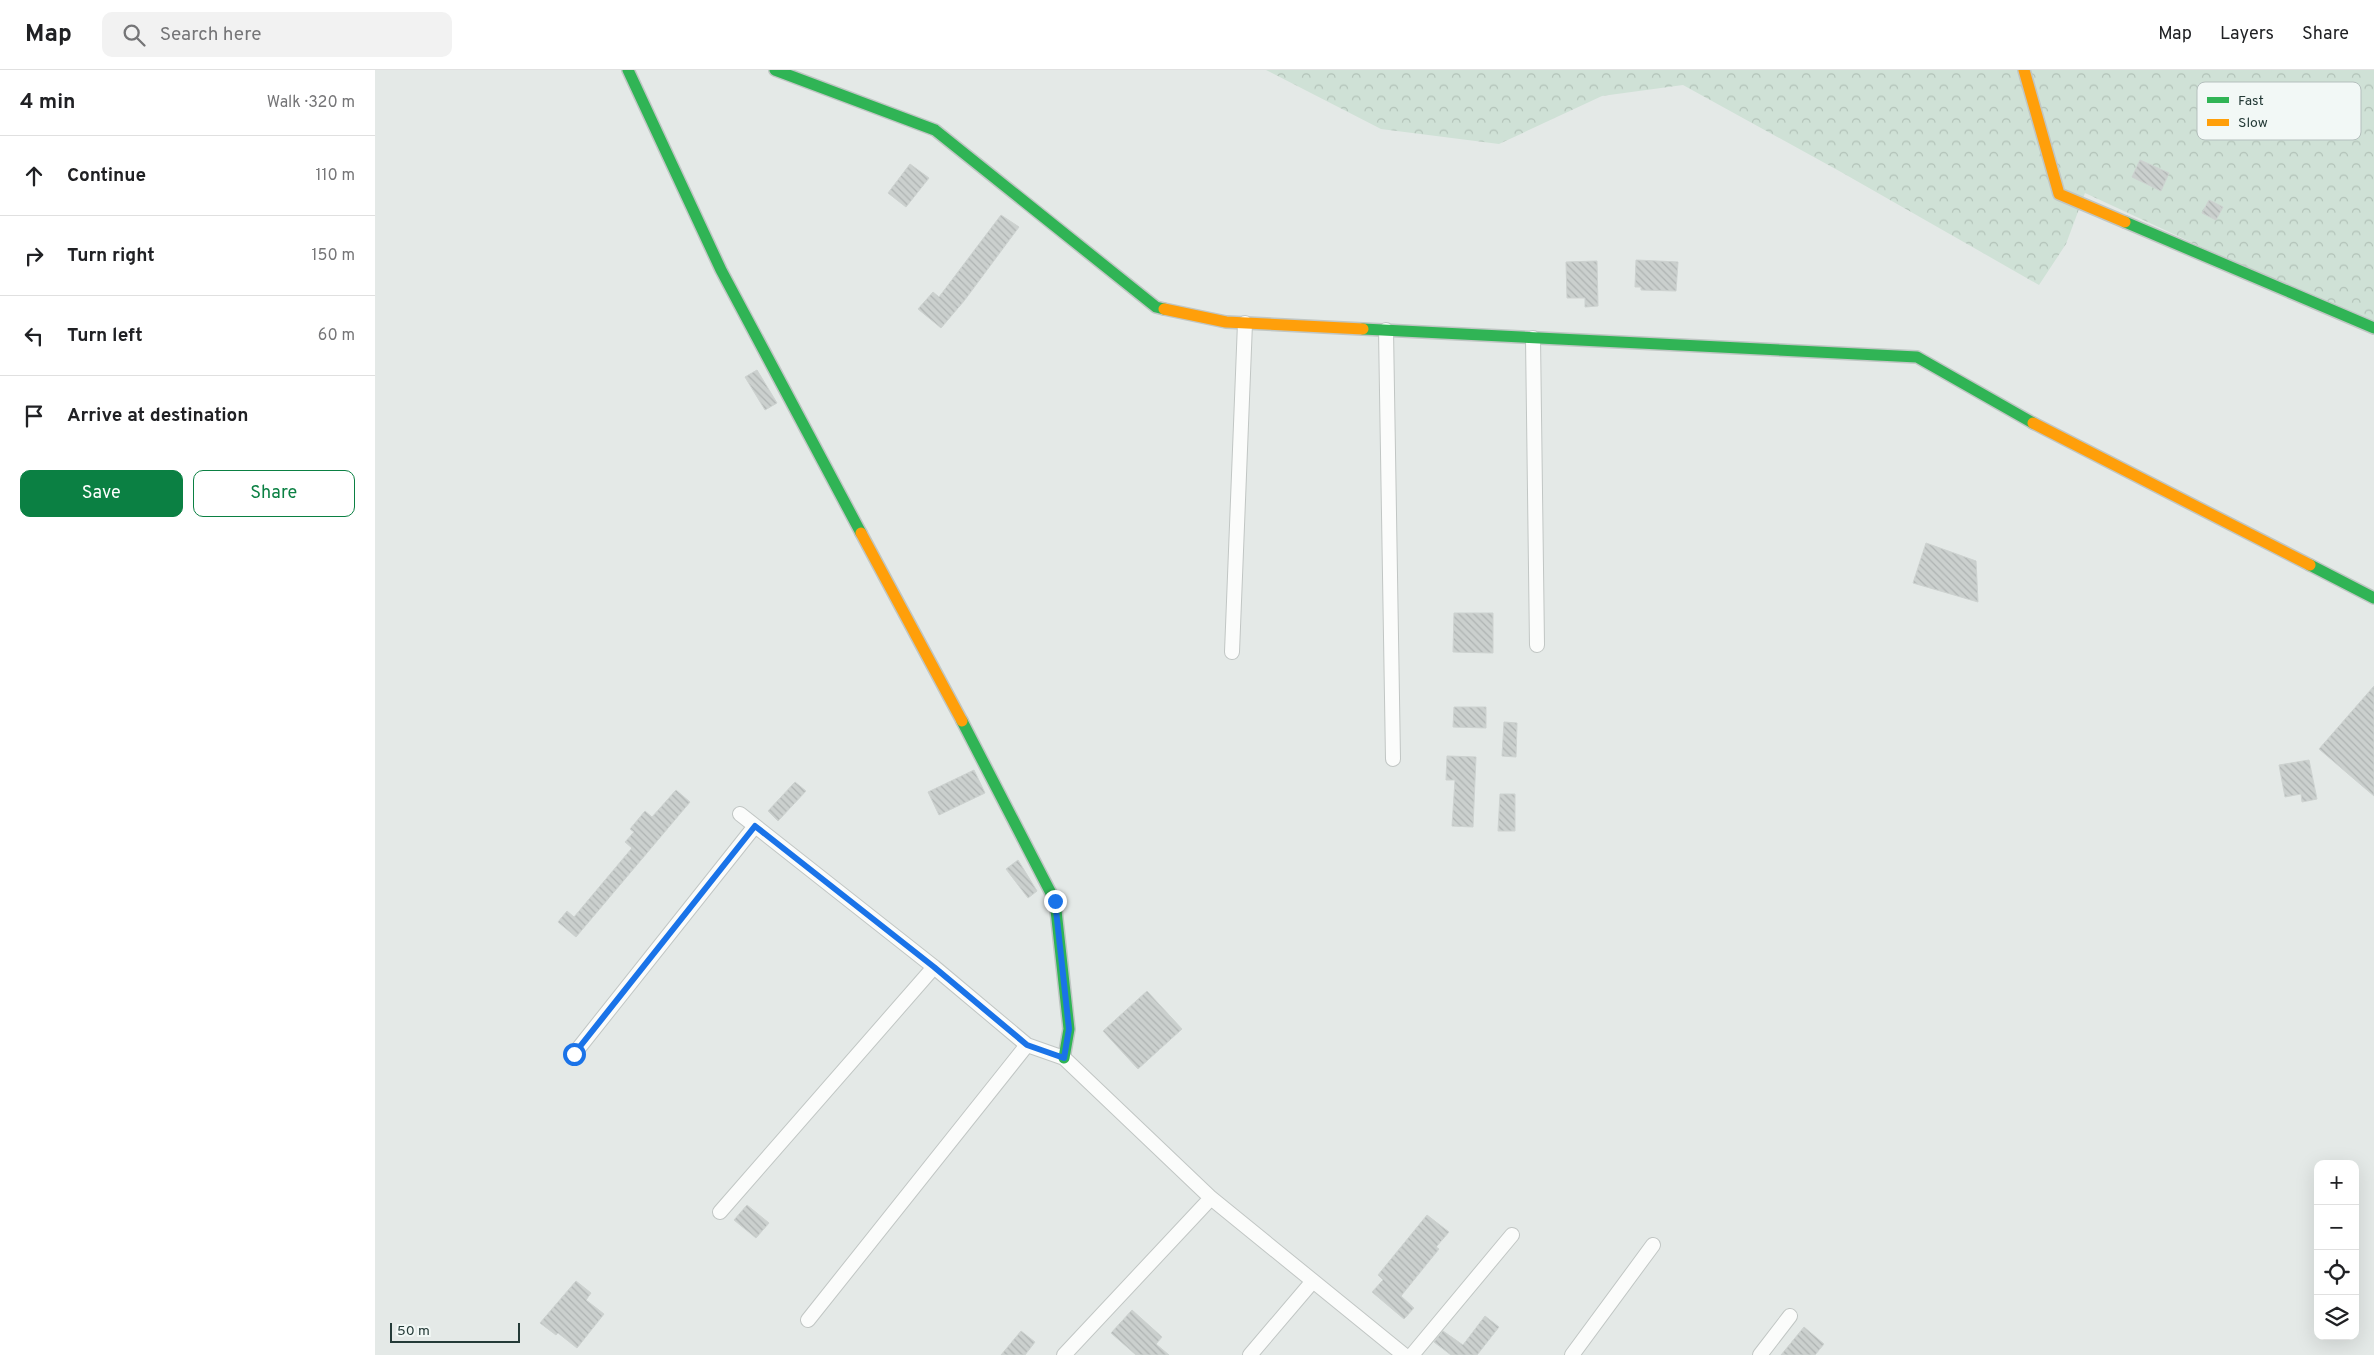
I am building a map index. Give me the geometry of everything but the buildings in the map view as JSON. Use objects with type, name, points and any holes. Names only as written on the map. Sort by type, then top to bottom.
[{"type":"street","points":[[628,70],[721,270],[1010,811],[1055,901],[1069,1029],[1064,1058]]},
{"type":"street","points":[[775,70],[935,130],[1156,307],[1226,322],[1917,358],[2018,416],[2374,598]]},
{"type":"street","points":[[2024,70],[2059,194],[2374,328]]},
{"type":"street","points":[[1232,652],[1245,322]]},
{"type":"street","points":[[1386,330],[1393,759]]},
{"type":"street","points":[[1533,338],[1537,645]]},
{"type":"street","points":[[740,814],[934,967],[1027,1045],[1064,1058],[1211,1198],[1404,1355]]},
{"type":"street","points":[[574,1054],[755,826]]},
{"type":"street","points":[[721,1212],[934,967]]},
{"type":"street","points":[[808,1320],[1027,1045]]},
{"type":"street","points":[[1064,1355],[1211,1198]]},
{"type":"street","points":[[1412,1355],[1512,1235]]},
{"type":"street","points":[[1572,1355],[1653,1245]]},
{"type":"street","points":[[1250,1355],[1313,1281]]},
{"type":"street","points":[[1760,1355],[1790,1316]]},
{"type":"green space","points":[[1266,70],[2374,70],[2374,327],[2085,193],[2066,244],[2039,285],[1841,172],[1683,85],[1602,96],[1499,144],[1381,129]]},
{"type":"traffic: fast","points":[[628,70],[721,270],[861,533]]},
{"type":"traffic: fast","points":[[775,70],[935,130],[1156,307],[1164,309]]},
{"type":"traffic: fast","points":[[2125,222],[2374,328]]},
{"type":"traffic: fast","points":[[1363,329],[1917,357],[2033,423]]},
{"type":"traffic: fast","points":[[2310,565],[2374,598]]},
{"type":"traffic: fast","points":[[962,721],[1055,901],[1069,1029],[1064,1058]]},
{"type":"traffic: slow","points":[[2024,70],[2059,194],[2125,222]]},
{"type":"traffic: slow","points":[[1164,309],[1226,322],[1363,329]]},
{"type":"traffic: slow","points":[[2033,423],[2310,565]]},
{"type":"traffic: slow","points":[[861,533],[962,721]]},
{"type":"route","points":[[574,1054],[755,826],[934,967],[1027,1045],[1064,1058],[1069,1029],[1055,901]]}]
